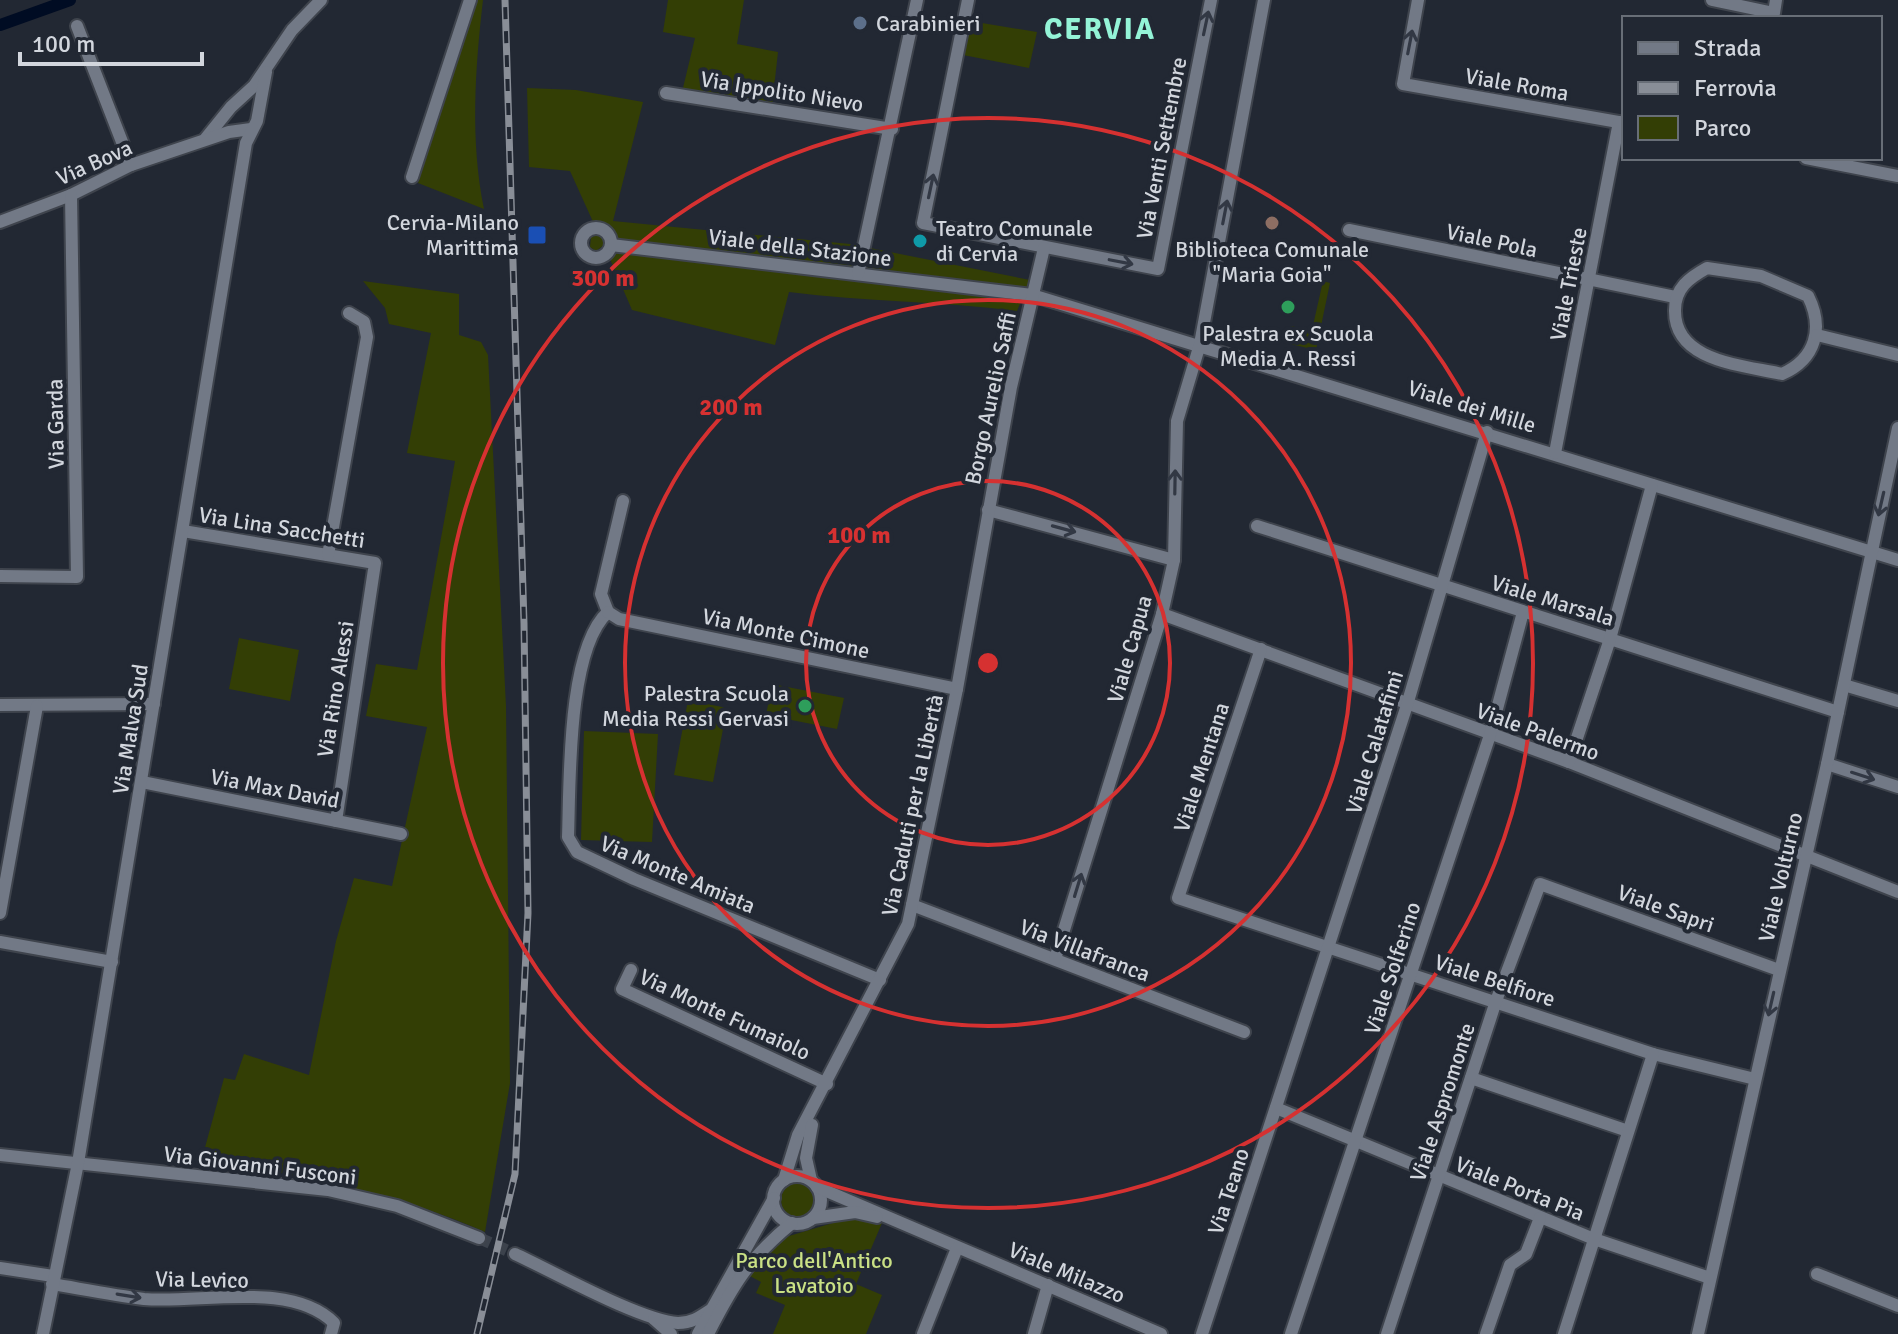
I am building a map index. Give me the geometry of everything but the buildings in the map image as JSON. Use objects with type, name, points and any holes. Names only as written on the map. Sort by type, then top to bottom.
[{"type":"street","points":[[204,140],[266,72],[292,30],[321,0]]},
{"type":"street","points":[[412,177],[470,0]]},
{"type":"street","points":[[858,274],[892,129],[917,0]]},
{"type":"street","name":"Via Venti Settembre","points":[[968,0],[923,223],[1158,269],[1211,0]]},
{"type":"street","name":"Viale Capua","points":[[1055,959],[1162,614],[1174,560],[1177,421],[1200,344],[1264,0]]},
{"type":"street","name":"Viale Roma","points":[[1418,0],[1403,84],[1621,123]]},
{"type":"street","points":[[1712,0],[1774,13],[1776,0]]},
{"type":"street","points":[[77,26],[131,165]]},
{"type":"street","points":[[228,111],[229,125],[237,131],[251,129],[257,121],[256,111],[266,72]]},
{"type":"street","name":"Via Ippolito Nievo","points":[[666,93],[892,129]]},
{"type":"street","points":[[240,102],[249,104],[256,111]]},
{"type":"street","name":"Viale Trieste","points":[[1555,453],[1621,123]]},
{"type":"street","name":"Via Malva Sud","points":[[43,1334],[78,1163],[251,129]]},
{"type":"street","name":"Via Bova","points":[[0,222],[71,195],[131,165],[237,131]]},
{"type":"street","points":[[1816,160],[1898,176]]},
{"type":"street","name":"Via Garda","points":[[0,576],[77,577],[71,195]]},
{"type":"street","name":"Viale Pola","points":[[1349,230],[1675,297]]},
{"type":"street","name":"Viale della Stazione","points":[[611,245],[1032,295]]},
{"type":"street","name":"Borgo Aurelio Saffi","points":[[988,510],[1044,248]]},
{"type":"street","points":[[1707,268],[1761,276],[1808,296],[1818,315],[1817,335],[1806,358],[1782,374],[1701,354],[1684,343],[1674,320],[1675,297],[1689,278],[1707,268]]},
{"type":"street","name":"Viale dei Mille","points":[[1032,295],[1898,560]]},
{"type":"street","points":[[328,555],[367,337],[364,322],[349,313]]},
{"type":"street","points":[[1817,335],[1898,355]]},
{"type":"street","name":"Viale Volturno","points":[[1698,1334],[1827,764],[1898,428]]},
{"type":"street","name":"Viale Calatafimi","points":[[1293,1061],[1407,705],[1487,432]]},
{"type":"street","points":[[1569,762],[1610,639],[1652,485]]},
{"type":"street","points":[[608,612],[601,594],[623,501]]},
{"type":"street","points":[[988,510],[1174,560]]},
{"type":"street","name":"Via Caduti per la Libertà","points":[[784,1180],[798,1135],[826,1088],[908,924],[957,689],[988,510]]},
{"type":"street","name":"Viale Marsala","points":[[1257,526],[1838,712]]},
{"type":"street","name":"Via Lina Sacchetti","points":[[183,531],[375,563]]},
{"type":"street","name":"Via Rino Alessi","points":[[336,821],[375,563]]},
{"type":"street","name":"Via Monte Cimone","points":[[608,612],[619,619],[957,689]]},
{"type":"street","name":"Via Monte Amiata","points":[[608,612],[593,627],[572,720],[568,837],[577,852],[880,980]]},
{"type":"street","name":"Viale Solferino","points":[[1291,1334],[1490,735],[1523,612]]},
{"type":"street","name":"Viale Palermo","points":[[1162,614],[1569,762],[1898,892]]},
{"type":"street","name":"Viale Mentana","points":[[1178,898],[1261,649]]},
{"type":"street","points":[[1844,685],[1898,701]]},
{"type":"street","points":[[0,705],[154,704]]},
{"type":"street","points":[[0,913],[37,706]]},
{"type":"street","points":[[1827,764],[1898,787]]},
{"type":"street","name":"Via Max David","points":[[142,782],[401,834]]},
{"type":"street","name":"Viale Sapri","points":[[1540,884],[1779,970]]},
{"type":"street","name":"Viale Aspromonte","points":[[1387,1334],[1496,1001],[1540,884]]},
{"type":"street","name":"Viale Belfiore","points":[[1178,898],[1653,1054],[1755,1079]]},
{"type":"street","name":"Via Villafranca","points":[[912,905],[1244,1032]]},
{"type":"street","points":[[0,942],[112,962]]},
{"type":"street","name":"Via Monte Fumaiolo","points":[[631,970],[622,989],[826,1088]]},
{"type":"street","points":[[1564,1334],[1653,1054]]},
{"type":"street","name":"Via Teano","points":[[1202,1334],[1293,1061]]},
{"type":"street","points":[[1471,1078],[1628,1131]]},
{"type":"street","name":"Via Caduti per la Libertà","points":[[814,1184],[806,1158],[807,1138],[826,1088]]},
{"type":"street","name":"Viale Porta Pia","points":[[1276,1108],[1540,1218],[1710,1278]]},
{"type":"street","name":"Via Giovanni Fusconi","points":[[0,1155],[328,1190],[397,1206],[479,1238]]},
{"type":"street","points":[[798,1176],[814,1184],[821,1200],[813,1218],[792,1223],[759,1249],[705,1333],[712,1309],[784,1180],[798,1176]]},
{"type":"street","name":"Viale Milazzo","points":[[814,1184],[1161,1334]]},
{"type":"street","points":[[774,1198],[780,1217],[792,1223]]},
{"type":"street","name":"Viale Milazzo","points":[[813,1218],[855,1212],[906,1225]]},
{"type":"street","points":[[1486,1334],[1510,1265],[1526,1254],[1540,1218]]},
{"type":"street","points":[[923,1334],[957,1248]]},
{"type":"street","points":[[515,1254],[652,1317],[676,1323],[693,1322],[712,1309]]},
{"type":"street","points":[[0,1268],[52,1280]]},
{"type":"street","points":[[1817,1274],[1898,1306]]},
{"type":"street","name":"Via Levico","points":[[52,1280],[147,1299],[210,1295],[300,1303],[321,1310],[334,1323],[331,1334]]},
{"type":"street","points":[[1034,1334],[1048,1285]]},
{"type":"street","points":[[652,1317],[671,1334]]},
{"type":"green space","points":[[476,0],[483,0],[475,131],[484,209],[418,183]]},
{"type":"green space","points":[[668,0],[744,0],[737,44],[778,52],[772,106],[682,92],[695,38],[663,32]]},
{"type":"green space","points":[[970,21],[1037,32],[1029,68],[963,55]]},
{"type":"green space","points":[[527,88],[576,90],[643,102],[613,221],[850,244],[1030,280],[1017,311],[789,292],[775,345],[632,310],[604,245],[596,251],[590,247],[591,237],[599,235],[570,171],[529,167]]},
{"type":"green space","points":[[363,281],[459,294],[459,335],[481,342],[488,355],[506,706],[510,1083],[485,1232],[416,1206],[345,1186],[201,1162],[224,1078],[235,1080],[244,1054],[309,1075],[336,941],[354,878],[392,886],[427,727],[366,716],[376,664],[417,670],[455,461],[407,453],[431,333],[389,324],[385,308]]},
{"type":"green space","points":[[1323,281],[1330,283],[1316,350],[1286,343],[1290,326],[1312,330]]},
{"type":"green space","points":[[239,638],[299,650],[290,701],[229,689]]},
{"type":"green space","name":"Palestra Scuola Media Ressi Gervasi","points":[[772,684],[844,698],[837,729],[766,715]]},
{"type":"green space","points":[[688,700],[727,708],[713,782],[674,775]]},
{"type":"green space","points":[[584,731],[658,734],[652,842],[581,840]]},
{"type":"green space","points":[[798,1183],[810,1188],[815,1200],[810,1212],[798,1217],[786,1212],[781,1200],[786,1188]]},
{"type":"green space","name":"Parco dell'Antico Lavatoio","points":[[853,1217],[882,1223],[856,1284],[882,1295],[866,1334],[773,1334],[785,1305],[756,1293],[761,1282],[748,1275],[779,1239]]},
{"type":"waterway","points":[[0,25],[70,0]]},
{"type":"tunnel","points":[[479,1238],[515,1254]]},
{"type":"railway","points":[[477,1334],[515,1174],[528,913],[524,623],[505,0]]},
{"type":"place","name":"Carabinieri","points":[[860,23]]},
{"type":"place","name":"Biblioteca Comunale \"Maria Goia\"","points":[[1272,223]]},
{"type":"place","name":"Cervia-Milano Marittima","points":[[537,235]]},
{"type":"place","name":"Teatro Comunale di Cervia","points":[[920,241]]},
{"type":"place","name":"Palestra ex Scuola Media A. Ressi","points":[[1288,307]]},
{"type":"place","name":"Palestra Scuola Media Ressi Gervasi","points":[[805,706]]},
{"type":"district","name":"CERVIA","points":[[1100,29]]}]
